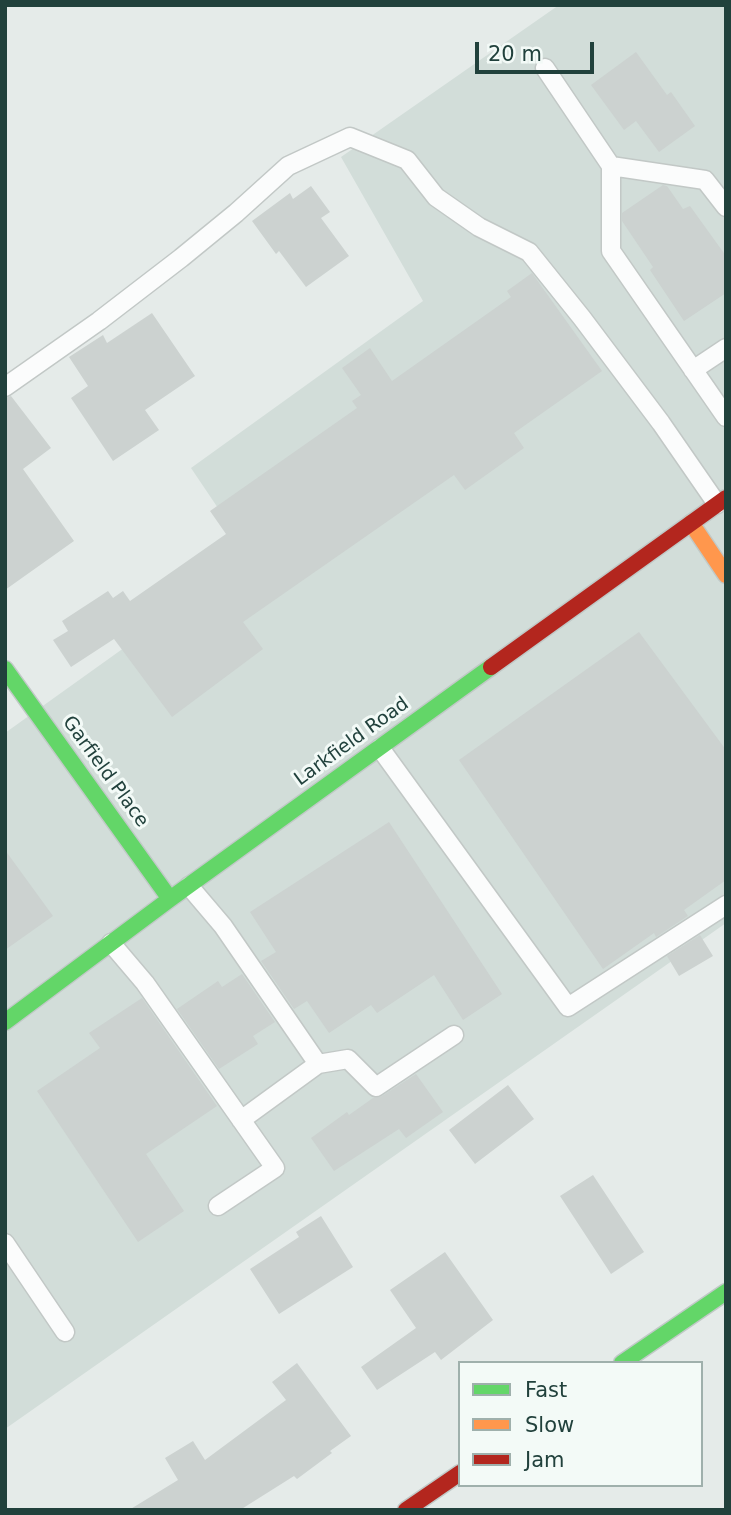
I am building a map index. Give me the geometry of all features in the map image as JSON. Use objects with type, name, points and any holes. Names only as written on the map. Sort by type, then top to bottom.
[{"type":"main road","name":"Larkfield Road","points":[[5,1022],[170,899],[721,501]]},
{"type":"main road","points":[[691,523],[726,575]]},
{"type":"main road","name":"Garfield Place","points":[[5,669],[170,899]]},
{"type":"main road","points":[[625,1361],[726,1292]]},
{"type":"main road","points":[[406,1510],[458,1474]]},
{"type":"lane","points":[[545,68],[611,166],[611,251],[726,417]]},
{"type":"lane","points":[[5,387],[99,321],[181,258],[288,166],[350,137],[407,160],[436,197],[479,227],[529,253],[590,328],[721,501]]},
{"type":"lane","points":[[611,166],[705,180],[726,207]]},
{"type":"lane","points":[[693,370],[726,348]]},
{"type":"lane","points":[[380,748],[568,1007],[726,905]]},
{"type":"lane","points":[[189,886],[223,926],[318,1064]]},
{"type":"lane","points":[[111,943],[145,983],[275,1168],[218,1206]]},
{"type":"lane","points":[[241,1120],[318,1064],[348,1059],[376,1087],[454,1035]]},
{"type":"lane","points":[[5,1243],[65,1332]]},
{"type":"shaded area","points":[[559,5],[726,5],[726,923],[5,1429],[5,733],[251,557],[191,468],[423,301],[341,157]]},
{"type":"building","points":[[636,52],[667,95],[671,92],[695,126],[659,152],[636,121],[624,130],[591,85]]},
{"type":"building","points":[[663,185],[667,186],[683,209],[690,206],[726,256],[726,293],[684,321],[650,270],[653,267],[622,221],[622,213]]},
{"type":"building","points":[[311,186],[330,212],[321,218],[349,256],[306,287],[279,251],[276,254],[252,221],[290,193],[293,199]]},
{"type":"building","points":[[532,273],[602,371],[514,433],[524,448],[465,490],[454,475],[243,622],[263,649],[172,717],[114,639],[71,667],[53,640],[68,631],[62,621],[108,591],[113,598],[123,591],[130,601],[226,534],[210,511],[357,408],[352,401],[361,395],[342,368],[370,348],[392,381],[511,297],[507,291]]},
{"type":"building","points":[[152,313],[195,376],[145,410],[159,430],[113,461],[71,398],[88,386],[69,357],[103,335],[107,343]]},
{"type":"building","points":[[11,396],[51,448],[23,469],[74,541],[5,590],[5,398]]},
{"type":"building","points":[[639,632],[726,750],[726,880],[684,910],[688,916],[656,937],[654,933],[603,969],[459,760]]},
{"type":"building","points":[[389,822],[502,994],[463,1020],[434,975],[377,1013],[371,1005],[329,1033],[307,1001],[294,1009],[261,961],[276,952],[250,912]]},
{"type":"building","points":[[5,850],[53,916],[5,950]]},
{"type":"building","points":[[700,935],[713,956],[679,976],[667,956]]},
{"type":"building","points":[[242,974],[275,1022],[253,1036],[258,1044],[219,1069],[177,1009],[218,981],[222,987]]},
{"type":"building","points":[[142,998],[217,1106],[146,1154],[184,1211],[138,1242],[37,1091],[100,1048],[89,1033]]},
{"type":"building","points":[[416,1074],[443,1112],[406,1138],[399,1129],[334,1171],[311,1138],[347,1112],[349,1115]]},
{"type":"building","points":[[508,1085],[534,1119],[475,1164],[449,1130]]},
{"type":"building","points":[[593,1175],[644,1252],[611,1274],[560,1196]]},
{"type":"building","points":[[321,1216],[353,1267],[279,1314],[250,1269],[299,1237],[296,1232]]},
{"type":"building","points":[[445,1252],[493,1320],[441,1360],[435,1352],[377,1390],[361,1367],[416,1328],[390,1290]]},
{"type":"building","points":[[297,1363],[351,1436],[330,1451],[332,1453],[297,1479],[294,1476],[240,1510],[129,1510],[178,1480],[165,1458],[193,1441],[205,1460],[286,1400],[272,1382]]},
{"type":"traffic: fast","points":[[5,1022],[491,667]]},
{"type":"traffic: fast","points":[[5,669],[170,899]]},
{"type":"traffic: fast","points":[[625,1361],[726,1292]]},
{"type":"traffic: slow","points":[[691,523],[726,575]]},
{"type":"traffic: jam","points":[[491,667],[726,498]]},
{"type":"traffic: jam","points":[[406,1510],[458,1474]]}]
